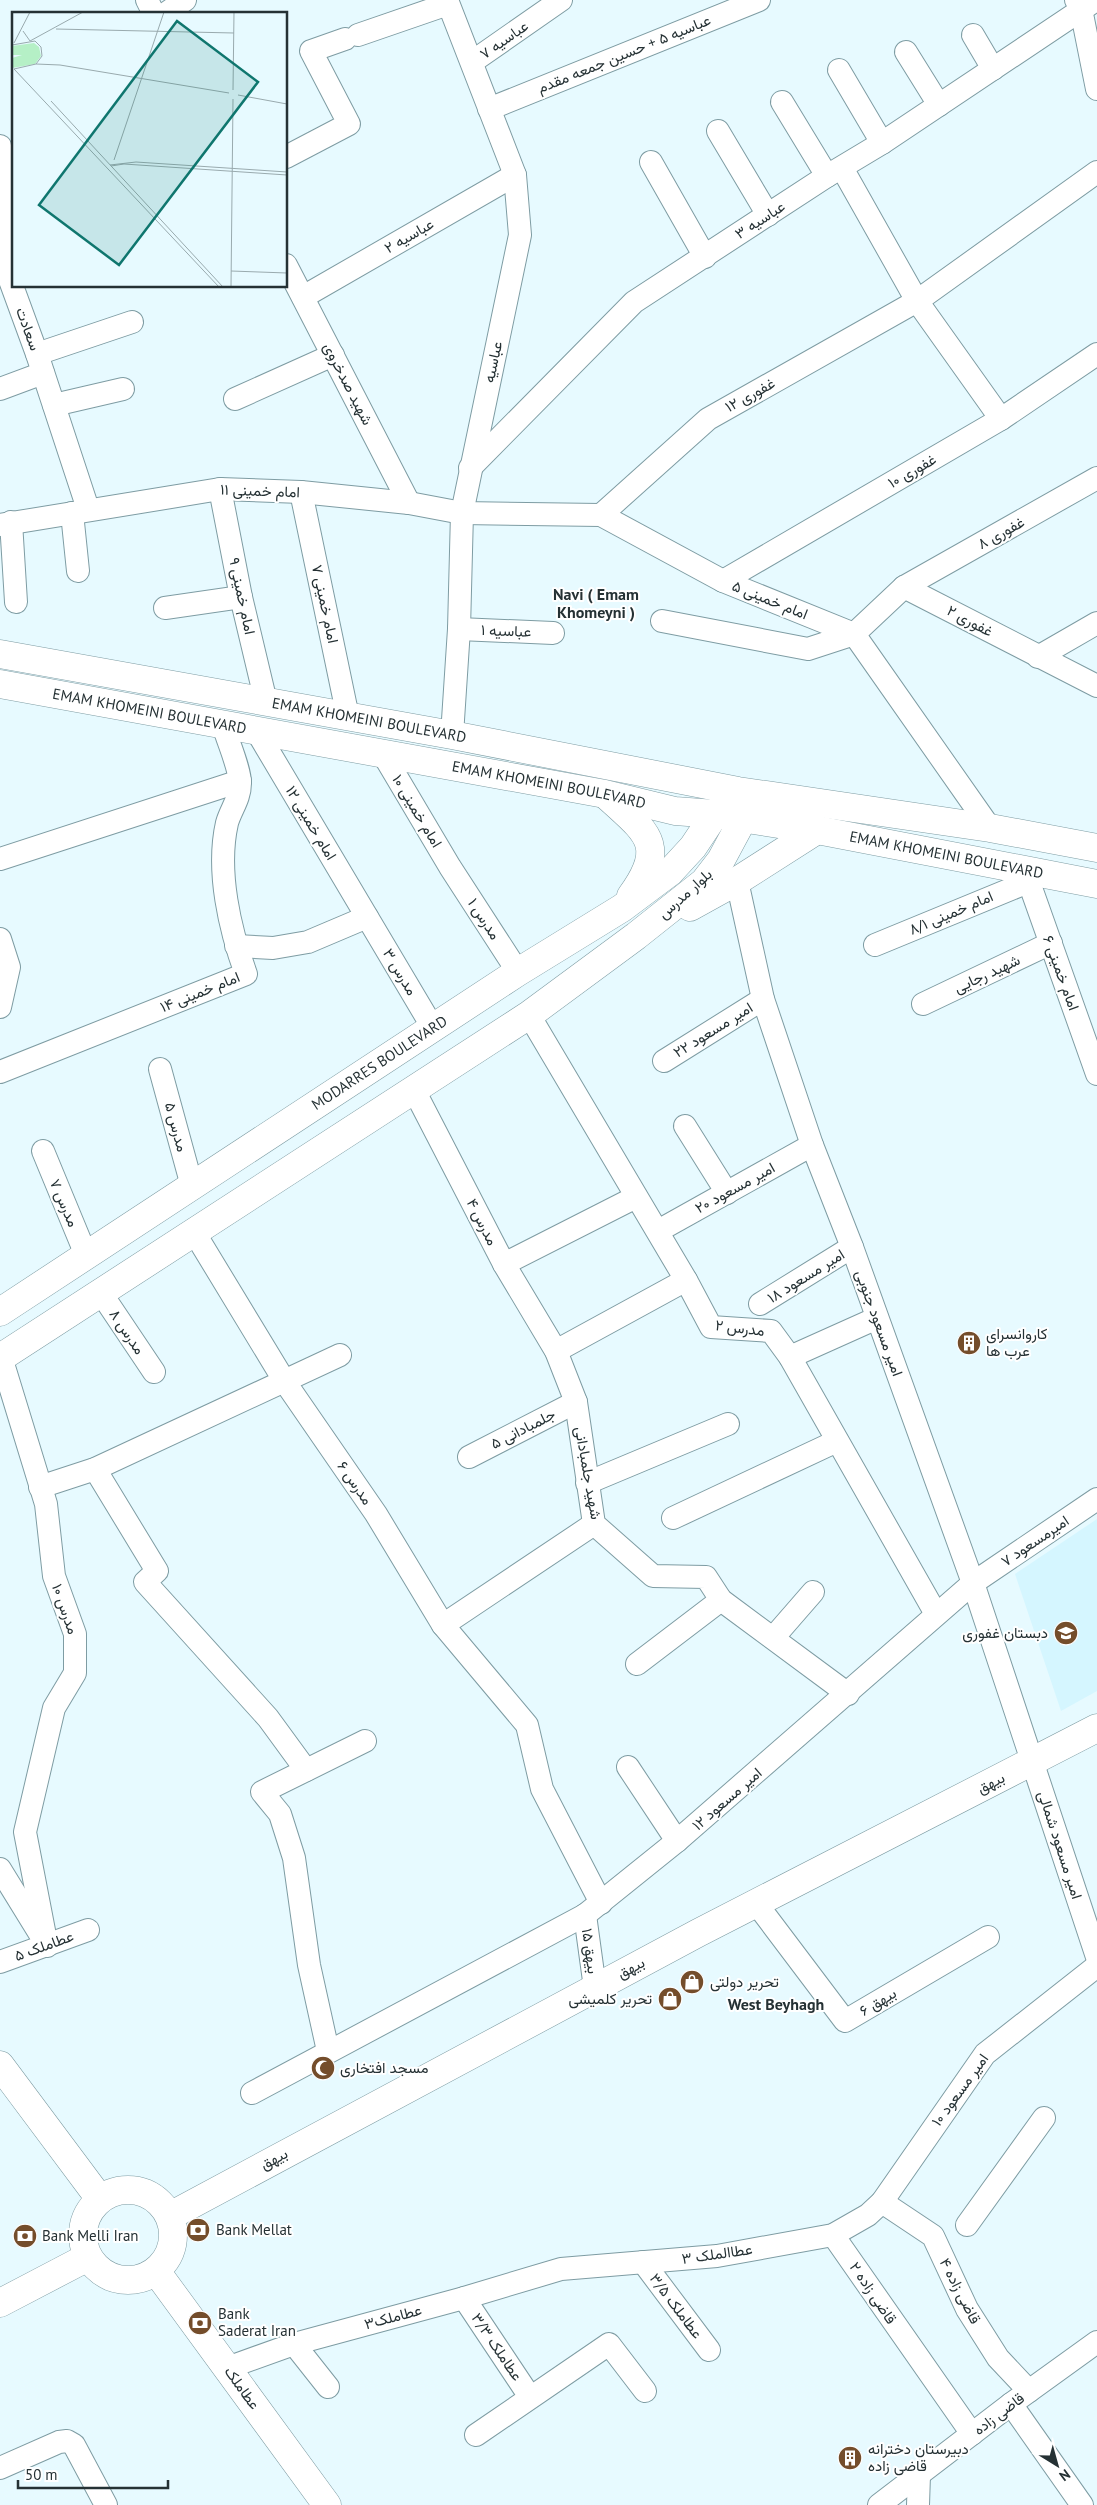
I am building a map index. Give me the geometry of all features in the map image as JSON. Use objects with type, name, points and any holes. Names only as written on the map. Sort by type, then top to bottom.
[{"type":"main road","name":"EMAM KHOMEINI BOULEVARD","points":[[0,654],[452,735],[738,791],[990,828],[1097,848]]},
{"type":"main road","name":"EMAM KHOMEINI BOULEVARD","points":[[0,684],[605,794],[675,811],[715,814],[817,830],[1027,876],[1097,884]]},
{"type":"main road","points":[[612,766],[605,794],[641,827],[651,847],[649,866],[643,879],[622,908]]},
{"type":"main road","points":[[738,791],[743,819]]},
{"type":"main road","name":"MODARRES BOULEVARD","points":[[2,1305],[86,1255],[518,972],[622,908],[670,872],[693,848],[715,814],[738,791]]},
{"type":"main road","name":"بلوار مدرس","points":[[636,936],[704,882],[721,860],[743,819]]},
{"type":"main road","points":[[1,1357],[530,1016],[636,936],[737,881],[817,830]]},
{"type":"main road","points":[[182,1192],[194,1232]]},
{"type":"main road","name":"بیهق","points":[[170,2216],[756,1903],[1097,1728]]},
{"type":"main road","points":[[0,2065],[100,2198]]},
{"type":"main road","points":[[119,2190],[139,2190],[152,2196],[170,2216],[173,2229],[172,2245],[166,2259],[156,2271],[142,2278],[127,2281],[111,2278],[98,2270],[88,2257],[82,2232],[88,2214],[100,2198],[119,2190]]},
{"type":"main road","points":[[5,2297],[88,2257]]},
{"type":"main road","name":"عطاملک","points":[[156,2271],[328,2505]]},
{"type":"street","points":[[147,0],[153,12]]},
{"type":"street","points":[[168,12],[185,0]]},
{"type":"street","name":"عباسیه ۷","points":[[472,62],[561,0]]},
{"type":"street","name":"عباسیه ۵ + حسین جمعه مقدم","points":[[489,109],[759,0]]},
{"type":"street","points":[[288,156],[349,124],[310,51],[448,2]]},
{"type":"street","name":"عباسیه","points":[[448,2],[515,175],[520,235],[462,513],[460,629],[452,735]]},
{"type":"street","points":[[1084,3],[1097,89]]},
{"type":"street","name":"عباسیه ۳","points":[[470,468],[634,302],[768,214],[882,144],[1084,3]]},
{"type":"street","points":[[973,35],[992,68]]},
{"type":"street","points":[[906,52],[939,105]]},
{"type":"street","points":[[840,70],[882,144]]},
{"type":"street","points":[[782,102],[834,172],[917,302],[1002,419]]},
{"type":"street","points":[[718,130],[768,214]]},
{"type":"street","points":[[0,146],[8,175],[7,229],[0,252]]},
{"type":"street","points":[[651,162],[705,257]]},
{"type":"street","name":"غفوری ۱۲","points":[[601,515],[708,419],[917,302],[1097,172]]},
{"type":"street","name":"عباسیه ۲","points":[[303,297],[515,175]]},
{"type":"street","name":"سعادت","points":[[0,252],[12,286]]},
{"type":"street","name":"شهید صدخروی","points":[[288,269],[409,503]]},
{"type":"street","name":"سعادت","points":[[13,288],[54,405],[80,511],[78,571]]},
{"type":"street","points":[[0,389],[40,364],[132,322]]},
{"type":"street","name":"غفوری ۱۰","points":[[723,581],[1002,419],[1097,354]]},
{"type":"street","points":[[235,398],[333,355]]},
{"type":"street","points":[[54,405],[123,389]]},
{"type":"street","name":"غفوری ۸","points":[[904,587],[1097,478]]},
{"type":"street","name":"امام خمینی ۱۱","points":[[6,524],[220,489],[301,492],[409,503],[462,513]]},
{"type":"street","name":"امام خمینی ۹","points":[[220,489],[241,597],[266,702]]},
{"type":"street","name":"امام خمینی ۷","points":[[301,492],[348,717]]},
{"type":"street","name":"امام خمینی ۵","points":[[462,513],[601,515],[723,581],[854,634]]},
{"type":"street","points":[[6,524],[16,602]]},
{"type":"street","points":[[662,621],[808,649],[854,634],[904,587]]},
{"type":"street","name":"غفوری ۲","points":[[904,587],[1097,686]]},
{"type":"street","points":[[165,608],[241,597]]},
{"type":"street","points":[[1038,657],[1097,623]]},
{"type":"street","name":"عباسیه ۱","points":[[460,629],[553,632]]},
{"type":"street","points":[[854,634],[990,828]]},
{"type":"street","name":"امام خمینی ۱۴","points":[[0,1072],[246,974],[229,919],[224,858],[227,823],[238,798],[240,781],[222,724]]},
{"type":"street","name":"امام خمینی ۱۲","points":[[256,730],[366,917]]},
{"type":"street","name":"امام خمینی ۱۰","points":[[383,754],[450,866]]},
{"type":"street","points":[[0,859],[240,781]]},
{"type":"street","name":"مدرس ۱","points":[[450,866],[518,972]]},
{"type":"street","name":"امام خمینی ۶","points":[[1027,876],[1097,1074]]},
{"type":"street","name":"امام خمینی ۸/۱","points":[[875,945],[1027,876]]},
{"type":"street","name":"امیر مسعود جنوبی","points":[[737,881],[763,999],[812,1145],[852,1247],[973,1583],[1033,1761]]},
{"type":"street","points":[[236,946],[273,948],[308,942],[366,917]]},
{"type":"street","name":"مدرس ۳","points":[[366,917],[433,1028]]},
{"type":"street","points":[[0,939],[9,967],[0,1007]]},
{"type":"street","name":"شهید رجایی","points":[[923,1004],[1051,943]]},
{"type":"street","name":"امیر مسعود ۲۲","points":[[664,1061],[763,999]]},
{"type":"street","name":"مدرس ۲","points":[[530,1016],[636,1197],[658,1231],[711,1327],[771,1332],[790,1357],[936,1614]]},
{"type":"street","name":"مدرس ۵","points":[[160,1068],[182,1192]]},
{"type":"street","name":"مدرس ۴","points":[[414,1090],[504,1264],[556,1350]]},
{"type":"street","points":[[686,1126],[727,1193]]},
{"type":"street","name":"امیر مسعود ۲۰","points":[[658,1231],[812,1145]]},
{"type":"street","name":"مدرس ۷","points":[[42,1151],[86,1255]]},
{"type":"street","points":[[504,1264],[636,1197]]},
{"type":"street","name":"مدرس ۶","points":[[194,1232],[285,1382],[376,1514],[443,1625],[527,1725]]},
{"type":"street","name":"امیر مسعود ۱۸","points":[[760,1304],[852,1247]]},
{"type":"street","points":[[556,1350],[686,1280]]},
{"type":"street","name":"مدرس ۸","points":[[101,1293],[154,1372]]},
{"type":"street","points":[[790,1357],[877,1318]]},
{"type":"street","name":"شهید جلمبادانی","points":[[556,1350],[576,1402],[594,1524],[653,1576],[706,1577],[721,1600],[848,1694]]},
{"type":"street","points":[[40,1487],[95,1469],[340,1355]]},
{"type":"street","name":"مدرس ۱۰","points":[[1,1357],[46,1504],[54,1576],[75,1634],[75,1674],[54,1708],[25,1832],[48,1946]]},
{"type":"street","name":"جلمبادانی ۵","points":[[469,1457],[576,1402]]},
{"type":"street","points":[[587,1483],[728,1424]]},
{"type":"street","points":[[673,1518],[837,1441]]},
{"type":"street","points":[[95,1469],[157,1571],[145,1582],[268,1718],[306,1770]]},
{"type":"street","name":"امیرمسعود ۷","points":[[973,1583],[1097,1499]]},
{"type":"street","points":[[443,1625],[594,1524]]},
{"type":"street","name":"امیر مسعود ۱۲","points":[[252,2093],[593,1909],[677,1841],[848,1694],[973,1583]]},
{"type":"street","points":[[773,1638],[813,1592]]},
{"type":"street","points":[[637,1664],[721,1600]]},
{"type":"street","name":"بیهق ۱۵","points":[[527,1725],[542,1789],[593,1909],[596,1988]]},
{"type":"street","points":[[328,2051],[309,1965],[294,1858],[280,1814],[262,1792],[365,1741]]},
{"type":"street","name":"امیر مسعود شمالی","points":[[1033,1761],[1097,1957]]},
{"type":"street","points":[[628,1767],[677,1841]]},
{"type":"street","points":[[0,1869],[48,1946]]},
{"type":"street","name":"بیهق ۶","points":[[756,1903],[845,2021],[988,1937]]},
{"type":"street","name":"عطاملک ۵","points":[[0,1962],[88,1930]]},
{"type":"street","name":"امیر مسعود ۱۰","points":[[875,2209],[985,2054],[1097,1966]]},
{"type":"street","points":[[967,2225],[1044,2118]]},
{"type":"street","name":"عطاالملک ۳","points":[[561,2269],[717,2256],[834,2235],[875,2209]]},
{"type":"street","name":"قاضی زاده ۴","points":[[875,2209],[933,2236],[967,2309],[998,2358],[1029,2391]]},
{"type":"street","name":"قاضی زاده ۲","points":[[834,2235],[913,2352],[972,2434]]},
{"type":"street","name":"عطاملک ۳/۵","points":[[643,2262],[709,2350]]},
{"type":"street","name":"عطاملک۳","points":[[227,2368],[294,2344],[464,2298],[561,2269]]},
{"type":"street","name":"عطاملک ۳/۳","points":[[464,2298],[530,2396]]},
{"type":"street","name":"قاضی زاده","points":[[879,2505],[1011,2404],[1097,2342]]},
{"type":"street","points":[[294,2344],[328,2387]]},
{"type":"street","points":[[476,2435],[530,2396],[609,2344],[645,2391]]},
{"type":"street","points":[[1011,2404],[1082,2505]]},
{"type":"street","points":[[0,2468],[59,2442],[67,2441],[74,2445],[106,2505]]},
{"type":"street","points":[[918,2505],[919,2475]]},
{"type":"shaded area","name":"دبستان غفوری","points":[[1097,1519],[1097,1691],[1061,1711],[1015,1574]]},
{"type":"place","name":"کاروانسرای عرب ها","points":[[969,1343]]},
{"type":"place","name":"دبستان غفوری","points":[[1066,1633]]},
{"type":"place","name":"تحریر دولتی","points":[[692,1982]]},
{"type":"place","name":"تحریر کلمیشی","points":[[670,1999]]},
{"type":"place","name":"مسجد افتخاری","points":[[323,2068]]},
{"type":"place","name":"Bank Mellat","points":[[198,2230]]},
{"type":"place","name":"Bank Melli Iran","points":[[25,2236]]},
{"type":"place","name":"Bank Saderat Iran","points":[[200,2323]]},
{"type":"place","name":"دبیرستان دخترانه قاضی زاده","points":[[850,2458]]},
{"type":"district","name":"Navi ( Emam Khomeyni )","points":[[596,603]]},
{"type":"district","name":"West Beyhagh","points":[[776,2004]]}]
